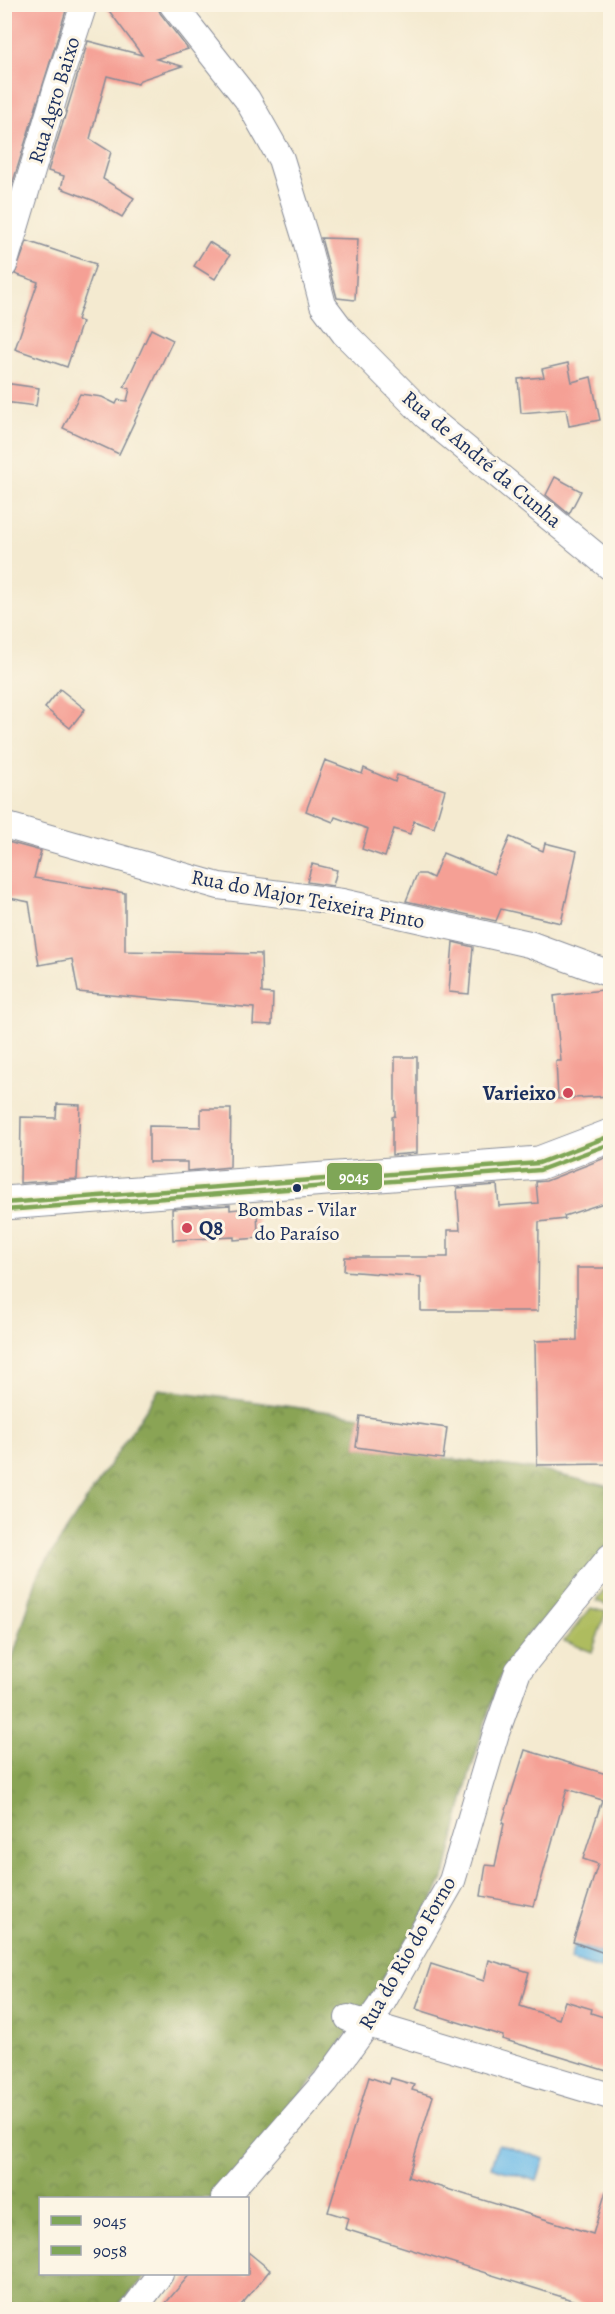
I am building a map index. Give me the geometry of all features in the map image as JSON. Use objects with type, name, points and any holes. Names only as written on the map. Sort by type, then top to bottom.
[{"type":"main road","points":[[4,1203],[539,1163],[610,1136]]},
{"type":"street","name":"Rua Agro Baixo","points":[[4,265],[84,4]]},
{"type":"street","name":"Rua de André da Cunha","points":[[172,4],[247,99],[281,159],[323,305],[344,333],[426,416],[610,567]]},
{"type":"street","name":"Rua do Major Teixeira Pinto","points":[[4,825],[219,886],[342,902],[529,944],[610,974]]},
{"type":"street","name":"Rua do Rio do Forno","points":[[226,2197],[326,2081],[358,2020],[452,1881],[496,1733],[518,1671],[610,1557]]},
{"type":"street","points":[[358,2020],[610,2096]]},
{"type":"street","points":[[133,2310],[159,2275]]},
{"type":"green space","points":[[159,1389],[360,1416],[356,1447],[539,1470],[607,1486],[608,1498],[610,1498],[610,1545],[599,1563],[526,1637],[498,1681],[467,1783],[446,1872],[434,1898],[330,2060],[216,2197],[39,2197],[39,2275],[147,2275],[115,2309],[5,2310],[5,1683],[38,1574]]},
{"type":"green space","points":[[610,1582],[608,1605],[596,1601]]},
{"type":"green space","points":[[591,1608],[606,1612],[592,1652],[564,1641]]},
{"type":"water","points":[[574,1945],[604,1954],[600,1969],[570,1960]]},
{"type":"water","points":[[498,2144],[544,2159],[537,2181],[491,2167]]},
{"type":"building","points":[[9,4],[68,4],[4,211],[4,21]]},
{"type":"building","points":[[104,4],[157,4],[160,13],[188,49],[156,59],[182,66],[140,80],[138,84],[107,76],[90,139],[111,152],[103,179],[134,198],[122,217],[95,201],[61,188],[64,176],[48,171],[88,41],[142,55]]},
{"type":"building","points":[[321,238],[358,239],[355,300],[337,298]]},
{"type":"building","points":[[27,241],[96,264],[77,320],[82,322],[67,367],[15,349],[38,282],[15,274]]},
{"type":"building","points":[[209,242],[230,255],[215,279],[194,266]]},
{"type":"building","points":[[151,329],[173,340],[119,454],[63,428],[80,394],[102,397],[116,404],[118,400],[127,401],[130,389],[124,387]]},
{"type":"building","points":[[568,363],[572,382],[591,377],[600,420],[569,426],[566,409],[521,413],[518,379],[544,377],[542,369]]},
{"type":"building","points":[[4,383],[39,388],[36,406],[4,402]]},
{"type":"building","points":[[555,477],[581,491],[569,514],[546,495]]},
{"type":"building","points":[[60,689],[85,709],[70,728],[45,708]]},
{"type":"building","points":[[325,760],[362,774],[364,768],[395,782],[397,775],[445,790],[434,828],[414,821],[410,834],[394,829],[385,857],[362,849],[368,829],[335,817],[333,822],[306,811]]},
{"type":"building","points":[[510,837],[543,851],[545,843],[577,851],[561,923],[501,909],[496,921],[406,901],[417,874],[425,874],[433,878],[443,853],[494,874]]},
{"type":"building","points":[[4,841],[41,851],[34,878],[125,893],[125,951],[261,954],[262,993],[273,994],[272,1025],[253,1024],[254,1008],[78,992],[72,959],[39,965],[29,902],[4,897]]},
{"type":"building","points":[[312,864],[337,870],[333,886],[307,882]]},
{"type":"building","points":[[453,942],[473,947],[469,994],[449,992]]},
{"type":"building","points":[[610,989],[610,1096],[558,1099],[556,1061],[561,1061],[554,996]]},
{"type":"building","points":[[395,1057],[417,1057],[417,1153],[392,1155],[392,1117],[395,1116]]},
{"type":"building","points":[[57,1104],[80,1105],[77,1179],[20,1183],[21,1117],[56,1118]]},
{"type":"building","points":[[201,1109],[231,1109],[230,1167],[187,1171],[187,1162],[149,1162],[149,1126],[201,1127]]},
{"type":"building","points":[[610,1156],[610,1201],[564,1216],[565,1219],[539,1222],[538,1311],[421,1311],[421,1277],[344,1271],[345,1257],[448,1257],[448,1230],[460,1230],[457,1188],[497,1185],[499,1206],[538,1203],[536,1182],[546,1181]]},
{"type":"building","points":[[230,1205],[230,1210],[257,1207],[258,1238],[173,1240],[172,1209]]},
{"type":"building","points":[[577,1268],[610,1268],[610,1311],[606,1311],[606,1372],[610,1372],[610,1464],[537,1465],[535,1341],[577,1340]]},
{"type":"building","points":[[360,1416],[447,1428],[443,1459],[356,1447]]},
{"type":"building","points":[[525,1750],[610,1775],[610,1955],[573,1942],[598,1864],[583,1859],[602,1800],[567,1789],[534,1906],[481,1896],[486,1865],[495,1866],[504,1824],[502,1823]]},
{"type":"building","points":[[489,1960],[529,1972],[520,2006],[559,2019],[565,2001],[592,2009],[591,2013],[610,2019],[610,2072],[502,2039],[503,2036],[416,2009],[431,1964],[484,1981]]},
{"type":"building","points":[[369,2077],[389,2084],[391,2078],[414,2085],[412,2090],[433,2096],[408,2177],[593,2234],[606,2191],[610,2191],[610,2310],[345,2229],[348,2218],[328,2212]]},
{"type":"building","points":[[249,2253],[270,2270],[237,2310],[160,2310],[189,2275],[249,2275]]},
{"type":"transit line","name":"9045","points":[[4,1203],[539,1163],[610,1136]]},
{"type":"transit line","name":"9058","points":[[5,1210],[540,1170],[610,1144]]},
{"type":"place","name":"Varieixo","points":[[568,1093]]},
{"type":"place","name":"Bombas - Vilar do Paraíso","points":[[297,1188]]},
{"type":"place","name":"Q8","points":[[187,1228]]}]
